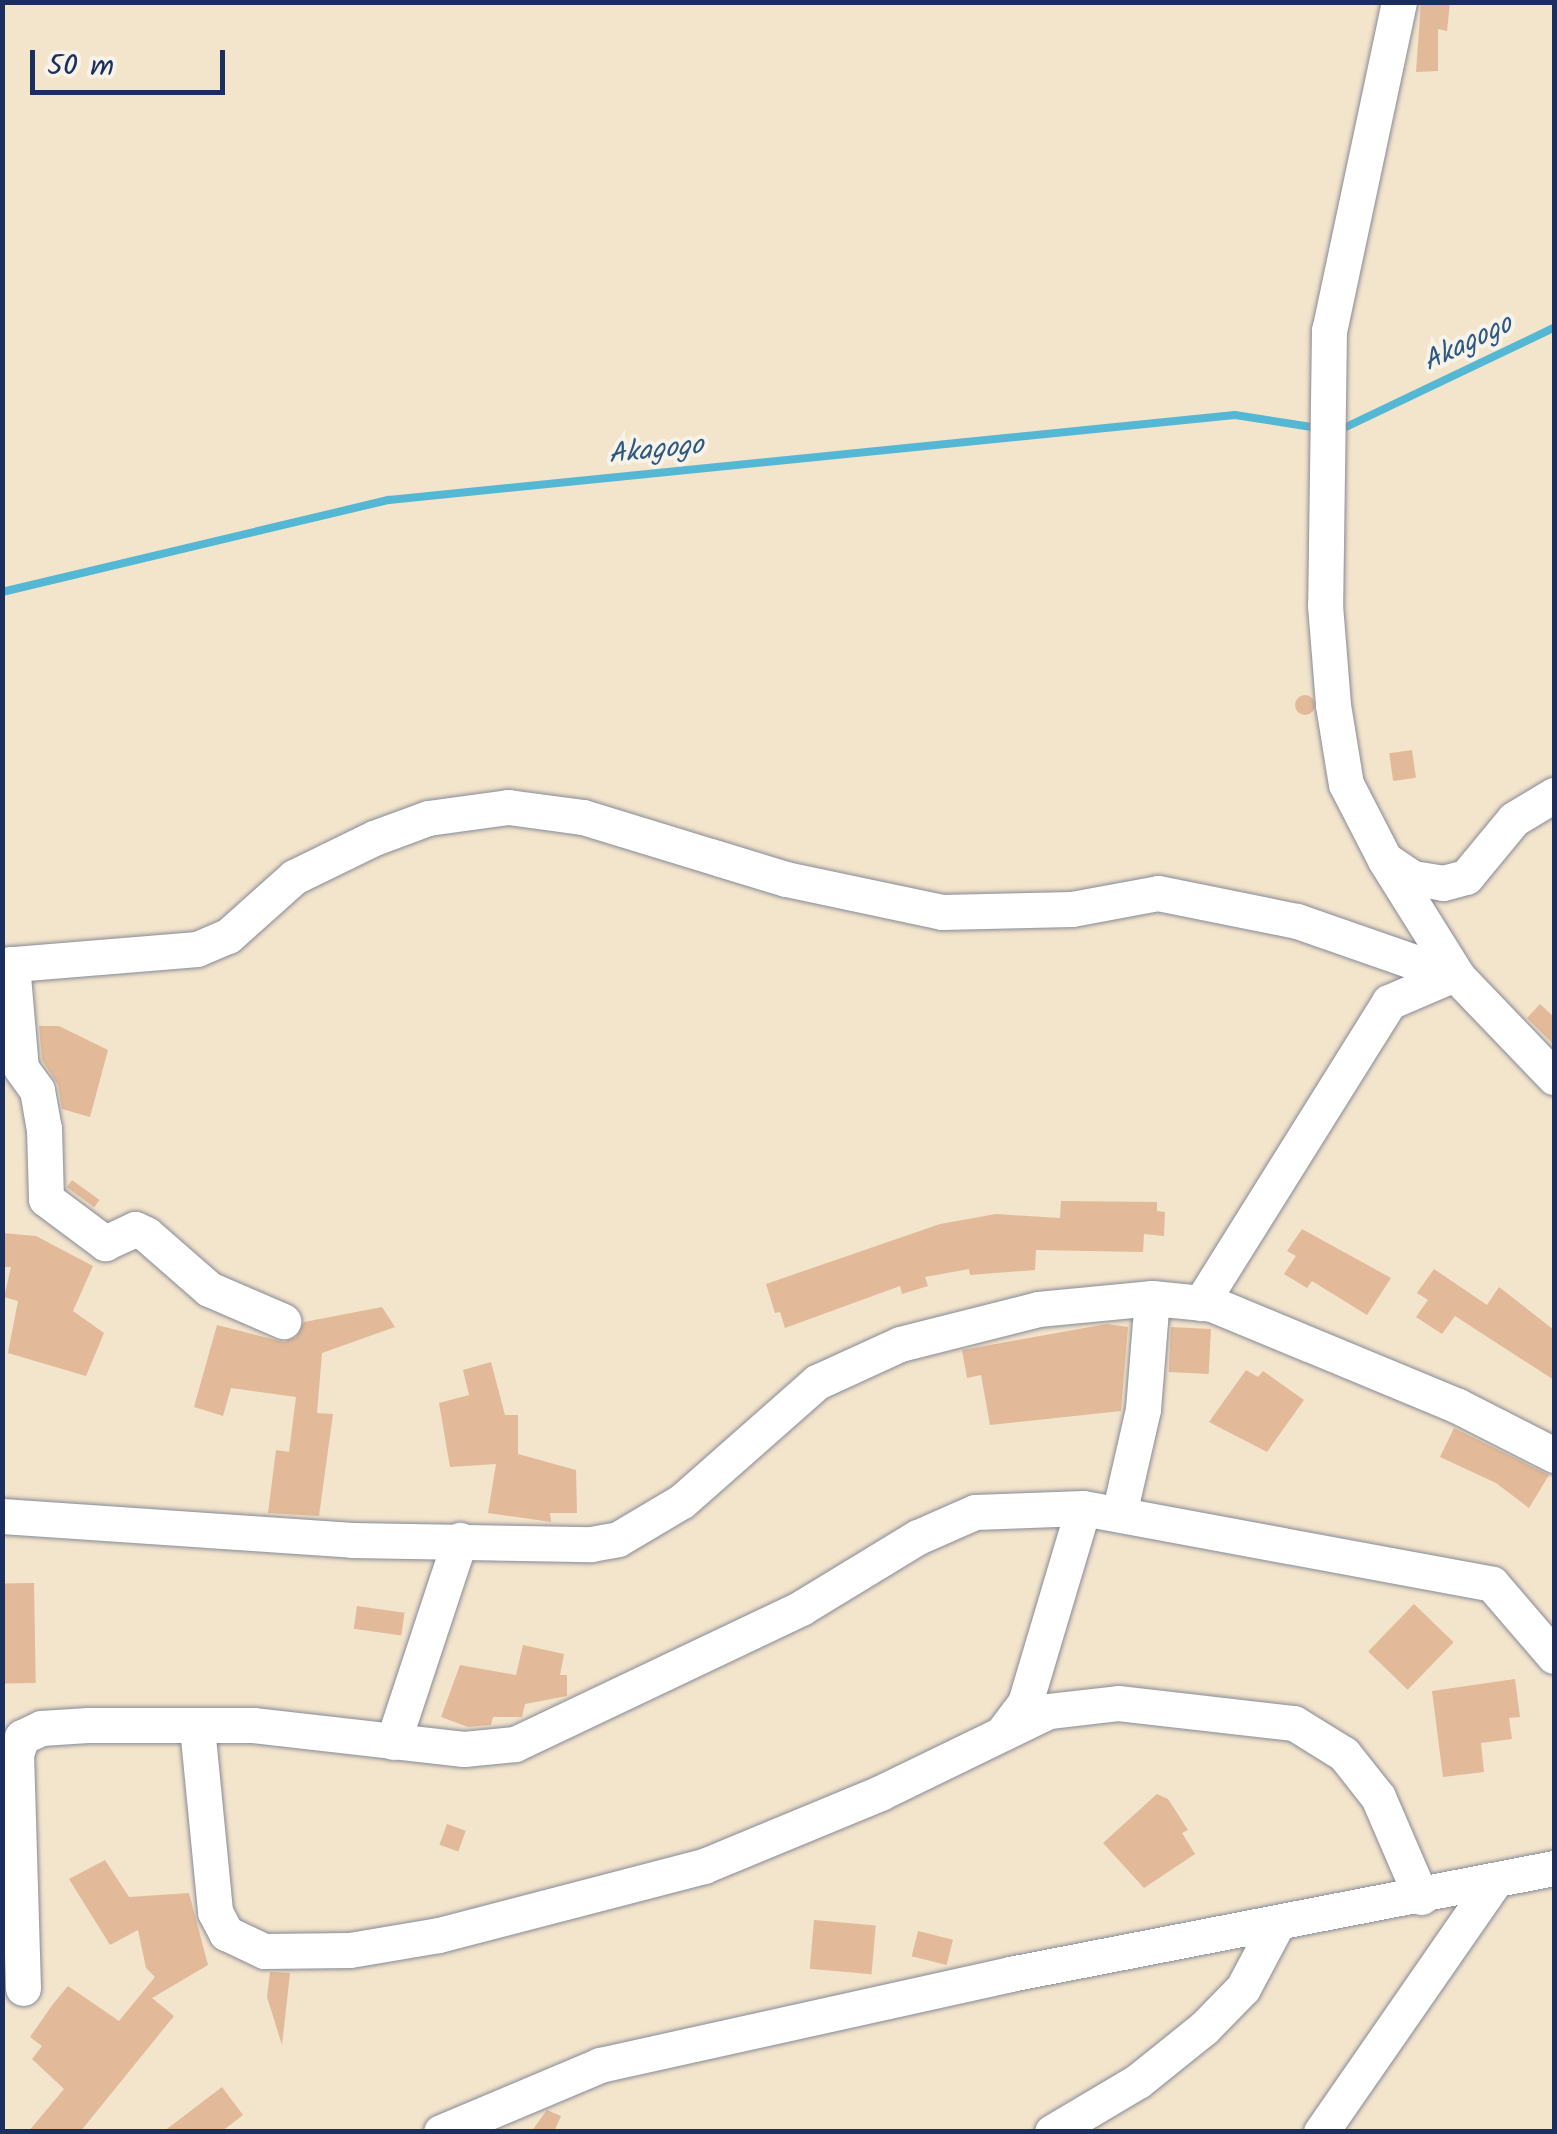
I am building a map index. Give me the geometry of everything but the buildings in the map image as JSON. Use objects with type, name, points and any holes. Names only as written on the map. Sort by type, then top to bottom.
[{"type":"street","points":[[1398,2],[1341,258],[1327,354],[1332,447],[1325,605],[1332,705],[1346,784],[1455,976],[1554,1077]]},
{"type":"street","points":[[1386,860],[1413,878],[1443,882],[1466,877],[1514,819],[1554,795]]},
{"type":"street","points":[[282,1322],[209,1289],[136,1229],[105,1243],[46,1199],[44,1128],[37,1090],[21,1068],[7,964],[197,949],[228,936],[294,877],[374,838],[428,818],[508,807],[583,818],[786,878],[942,912],[1072,909],[1158,893],[1296,921],[1455,976]]},
{"type":"street","points":[[1202,1303],[1389,1002],[1455,976]]},
{"type":"street","points":[[1119,1514],[1142,1409],[1152,1298]]},
{"type":"street","points":[[2,1516],[352,1540],[572,1545],[618,1538],[682,1501],[817,1382],[900,1344],[1038,1308],[1152,1298],[1202,1303],[1458,1406],[1554,1455]]},
{"type":"street","points":[[1037,1707],[1083,1508]]},
{"type":"street","points":[[23,1988],[16,1754],[22,1737],[41,1728],[88,1725],[253,1725],[464,1750],[514,1744],[802,1608],[918,1537],[975,1512],[1083,1508],[1492,1584],[1554,1656]]},
{"type":"street","points":[[392,1742],[460,1540]]},
{"type":"street","points":[[197,1727],[215,1912],[226,1934],[264,1951],[350,1950],[439,1935],[704,1866],[1002,1734],[1037,1707],[1118,1703],[1294,1723],[1344,1754],[1378,1797],[1421,1897]]},
{"type":"street","points":[[441,2132],[600,2065],[1010,1974],[1421,1897],[1554,1868]]},
{"type":"street","points":[[1321,2132],[1494,1882]]},
{"type":"street","points":[[1052,2132],[1138,2080],[1204,2028],[1244,1988],[1277,1924]]},
{"type":"waterway","name":"Akagogo","points":[[1346,427],[1554,328]]},
{"type":"waterway","name":"Akagogo","points":[[2,592],[389,500],[1235,415],[1318,428]]}]
